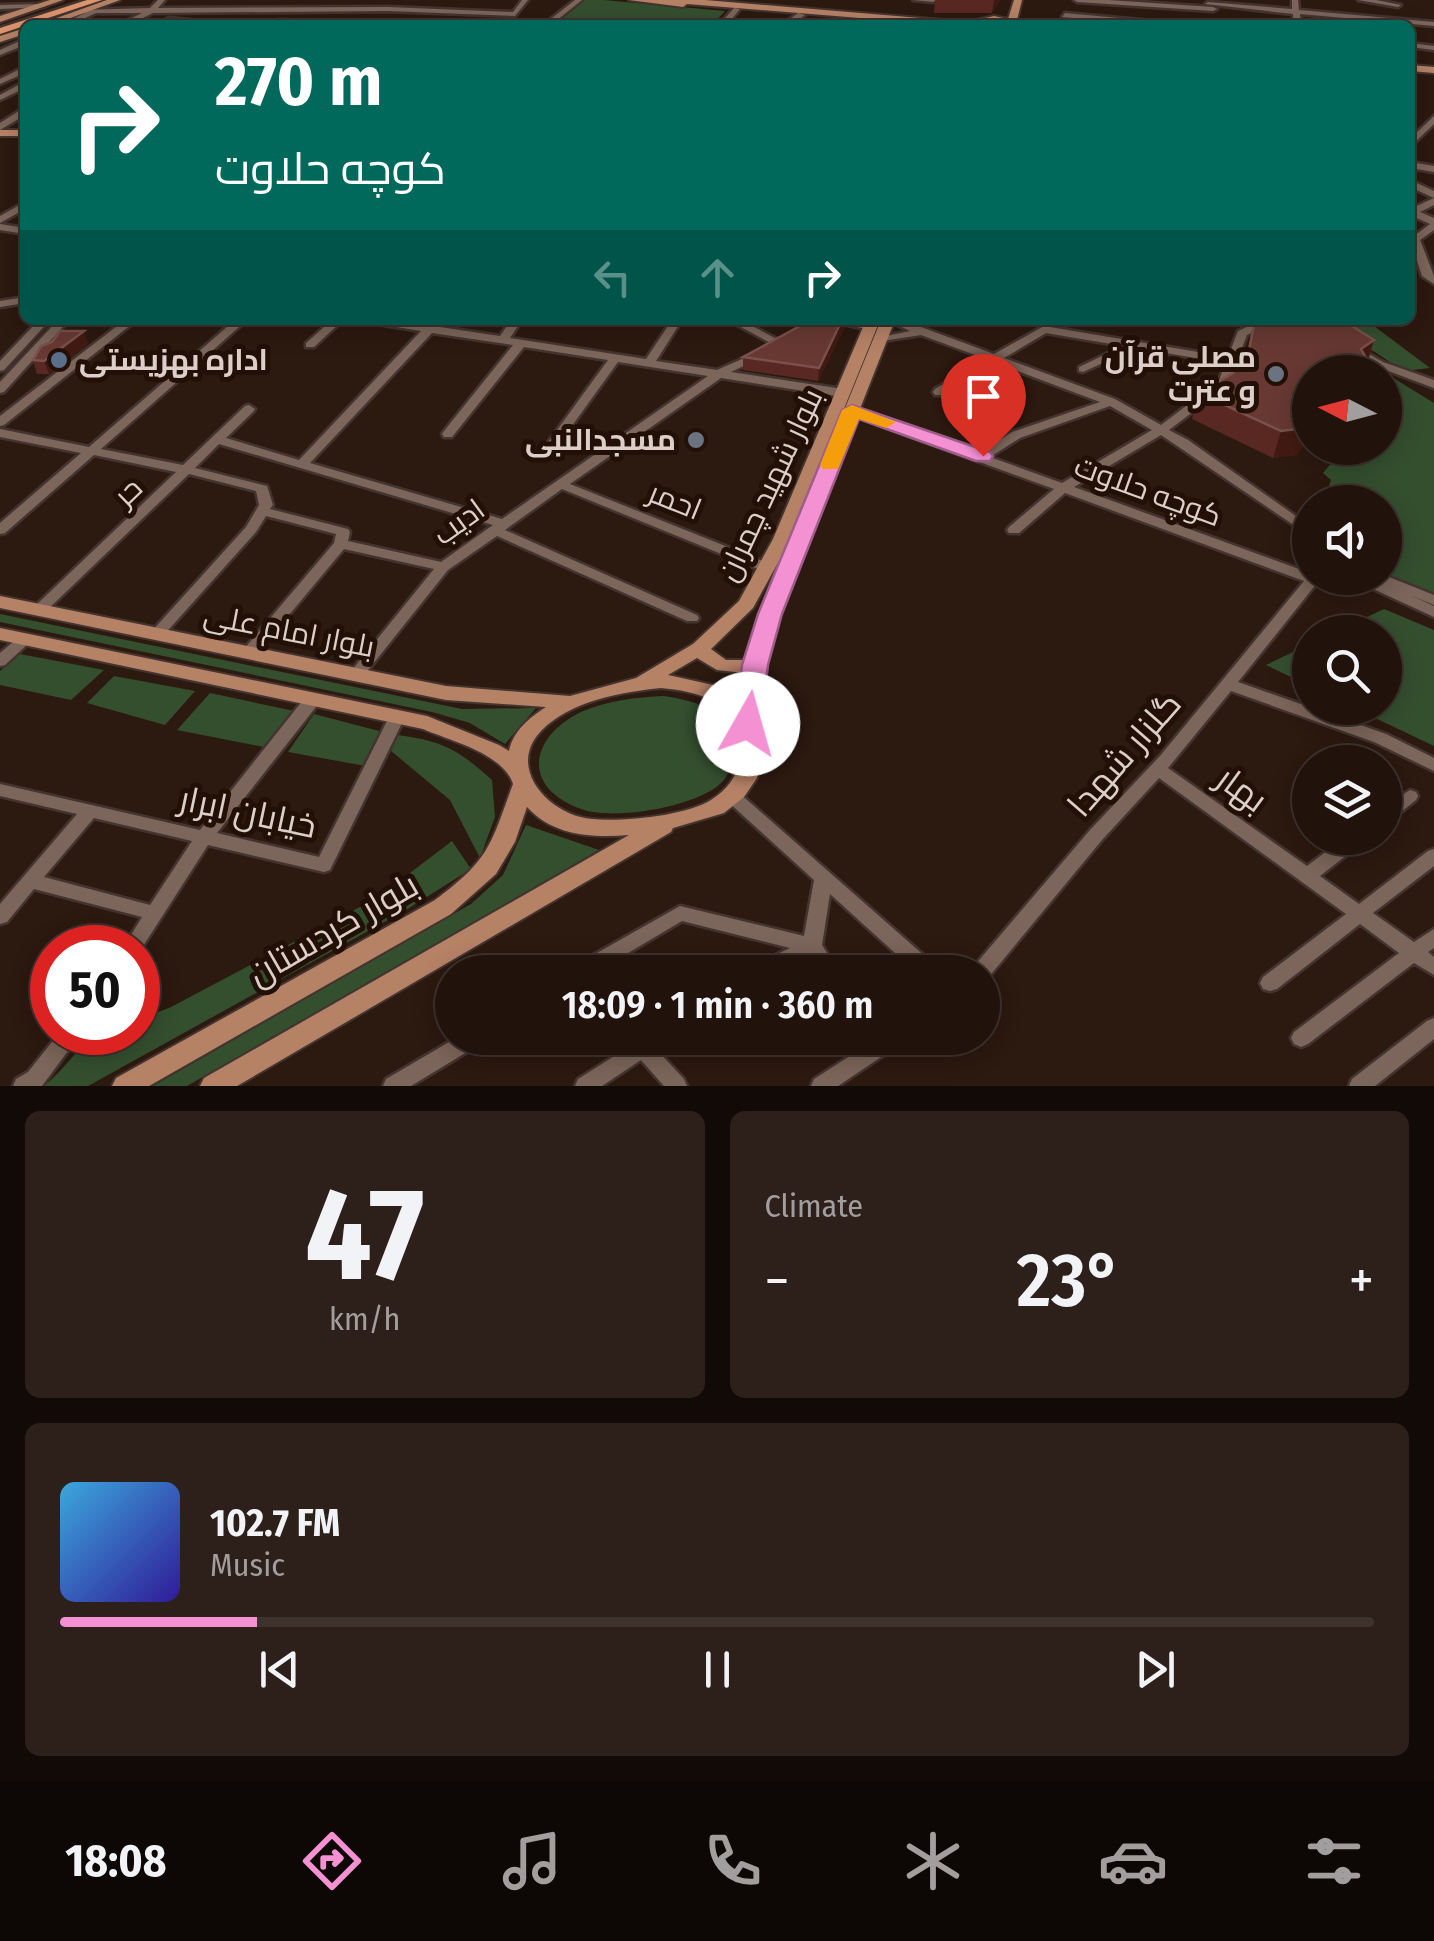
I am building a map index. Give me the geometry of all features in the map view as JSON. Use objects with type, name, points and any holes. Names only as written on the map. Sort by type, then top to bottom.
[{"type":"highway","points":[[0,25],[73,0]]},
{"type":"highway","points":[[25,20],[96,6]]},
{"type":"main road","points":[[0,25],[59,0]]},
{"type":"main road","points":[[57,20],[116,0]]},
{"type":"main road","points":[[634,0],[742,5],[835,20]]},
{"type":"main road","points":[[674,0],[865,20]]},
{"type":"main road","points":[[994,18],[1007,0]]},
{"type":"main road","points":[[986,20],[1012,20],[1018,0]]},
{"type":"main road","name":"بلوار شهید چمران","points":[[639,683],[700,648],[746,604],[768,568],[874,329]]},
{"type":"main road","name":"بلوار شهید چمران","points":[[748,724],[755,665],[770,614],[852,410],[874,329]]},
{"type":"main road","name":"بلوار امام علی","points":[[0,602],[446,693],[568,702]]},
{"type":"main road","name":"بلوار امام علی","points":[[0,634],[397,717],[461,734],[521,777]]},
{"type":"main road","points":[[700,648],[706,658],[720,666],[755,665]]},
{"type":"main road","points":[[639,683],[683,684],[704,689],[737,710],[748,724],[754,756],[750,774],[732,796],[704,814],[609,830],[586,828],[546,812],[521,777],[526,738],[551,711],[568,702],[639,683]]},
{"type":"main road","name":"بلوار کردستان","points":[[125,1086],[443,908],[486,876],[506,841],[521,777]]},
{"type":"main road","points":[[213,1086],[674,819]]},
{"type":"street","points":[[14,6],[23,0]]},
{"type":"street","points":[[133,20],[152,11],[162,0]]},
{"type":"street","points":[[170,20],[197,0]]},
{"type":"street","points":[[221,11],[238,0]]},
{"type":"street","points":[[272,11],[288,0]]},
{"type":"street","points":[[350,20],[379,0]]},
{"type":"street","points":[[444,12],[462,0]]},
{"type":"street","points":[[369,4],[516,14],[525,0]]},
{"type":"street","points":[[554,20],[579,0]]},
{"type":"street","points":[[916,0],[933,0]]},
{"type":"street","points":[[1077,0],[1209,4],[1367,20]]},
{"type":"street","points":[[1295,0],[1295,20]]},
{"type":"street","points":[[1361,0],[1400,2]]},
{"type":"street","points":[[0,6],[42,6]]},
{"type":"street","points":[[84,11],[96,6],[152,11],[359,14]]},
{"type":"street","points":[[72,20],[96,6]]},
{"type":"street","points":[[428,20],[434,11]]},
{"type":"street","points":[[452,20],[456,12]]},
{"type":"street","points":[[794,20],[801,15]]},
{"type":"street","points":[[1064,15],[1118,20]]},
{"type":"street","points":[[0,130],[20,115]]},
{"type":"street","points":[[0,224],[20,209]]},
{"type":"street","points":[[1434,224],[1415,239],[1427,276],[1434,281]]},
{"type":"street","points":[[0,368],[40,325]]},
{"type":"street","points":[[0,389],[59,325]]},
{"type":"street","points":[[0,422],[126,325]]},
{"type":"street","points":[[0,530],[236,325]]},
{"type":"street","points":[[310,345],[332,325]]},
{"type":"street","points":[[404,325],[843,393]]},
{"type":"street","points":[[503,340],[514,325]]},
{"type":"street","points":[[649,363],[674,325]]},
{"type":"street","points":[[743,325],[780,344]]},
{"type":"street","points":[[904,325],[1111,402],[1184,443],[1292,519]]},
{"type":"street","points":[[917,325],[923,332]]},
{"type":"street","points":[[1014,530],[1065,487],[1163,433],[1224,383],[1242,334],[1261,325]]},
{"type":"street","points":[[302,464],[429,329]]},
{"type":"street","points":[[874,329],[923,332]]},
{"type":"street","points":[[939,392],[1044,329],[1232,360]]},
{"type":"street","name":"ادیب","points":[[356,675],[443,567],[718,374],[794,336]]},
{"type":"street","points":[[448,434],[522,343]]},
{"type":"street","points":[[1083,369],[1134,344]]},
{"type":"street","points":[[1346,344],[1380,364],[1434,384]]},
{"type":"street","points":[[547,452],[614,358]]},
{"type":"street","points":[[983,456],[1016,435],[1111,402]]},
{"type":"street","name":"حر","points":[[40,610],[249,409]]},
{"type":"street","name":"کوچه حلاوت","points":[[852,410],[1292,570]]},
{"type":"street","points":[[0,433],[188,470],[262,489],[266,506],[251,530],[157,634]]},
{"type":"street","points":[[1163,433],[1176,447],[1292,529]]},
{"type":"street","points":[[218,440],[499,527],[692,618]]},
{"type":"street","name":"احمر","points":[[560,484],[768,568]]},
{"type":"street","points":[[250,653],[341,544],[344,532],[262,511]]},
{"type":"street","points":[[341,544],[443,567]]},
{"type":"street","points":[[1402,586],[1434,600]]},
{"type":"street","name":"گلزار شهدا","points":[[995,955],[1158,768],[1300,595]]},
{"type":"street","points":[[1398,595],[1434,612]]},
{"type":"street","points":[[0,661],[25,639]]},
{"type":"street","points":[[1228,684],[1380,738],[1434,765]]},
{"type":"street","points":[[146,925],[204,837],[313,699]]},
{"type":"street","name":"خیابان ابرار","points":[[0,790],[324,865],[397,717]]},
{"type":"street","name":"بهار","points":[[1158,768],[1434,966]]},
{"type":"street","points":[[732,796],[911,955]]},
{"type":"street","points":[[1402,802],[1410,796]]},
{"type":"street","points":[[0,917],[90,811]]},
{"type":"street","points":[[1308,875],[1334,855]]},
{"type":"street","points":[[1270,983],[1434,856]]},
{"type":"street","points":[[812,946],[823,878]]},
{"type":"street","points":[[30,881],[154,913]]},
{"type":"street","points":[[610,955],[680,913],[812,946],[818,955]]},
{"type":"street","points":[[1300,1038],[1434,937]]},
{"type":"street","points":[[794,955],[812,946]]},
{"type":"street","points":[[1359,1086],[1434,1028]]},
{"type":"street","points":[[23,1086],[36,1079],[54,1055]]},
{"type":"street","points":[[393,1086],[445,1055]]},
{"type":"street","points":[[584,1086],[632,1055]]},
{"type":"street","points":[[658,1055],[677,1086]]},
{"type":"street","points":[[821,1086],[868,1055]]},
{"type":"green space","points":[[584,0],[725,11],[717,20],[560,20]]},
{"type":"green space","points":[[1310,325],[1373,325],[1430,368],[1403,371],[1402,355],[1379,355]]},
{"type":"green space","points":[[1402,383],[1434,403],[1434,601],[1402,583],[1402,485],[1329,485],[1331,480],[1323,473],[1330,465],[1402,465]]},
{"type":"green space","points":[[1384,609],[1398,615],[1371,615]]},
{"type":"green space","points":[[0,614],[462,709],[536,708],[505,744],[470,723],[432,712],[0,622]]},
{"type":"green space","points":[[1402,617],[1434,630],[1434,746],[1390,725],[1402,725]]},
{"type":"green space","points":[[1292,653],[1292,677],[1266,665]]},
{"type":"green space","points":[[20,654],[104,670],[71,700],[0,685],[0,671]]},
{"type":"green space","points":[[114,676],[195,691],[165,725],[87,703]]},
{"type":"green space","points":[[210,693],[299,712],[274,749],[177,730]]},
{"type":"green space","points":[[664,696],[715,712],[732,730],[734,757],[720,784],[673,805],[613,813],[581,809],[549,789],[539,762],[550,735],[563,723],[601,705]]},
{"type":"green space","points":[[314,714],[383,732],[371,767],[288,752]]},
{"type":"green space","points":[[398,735],[449,748],[492,780],[495,817],[480,858],[450,800],[391,751]]},
{"type":"green space","points":[[526,825],[599,850],[187,1086],[153,1086],[471,904],[503,875]]},
{"type":"green space","points":[[452,841],[471,869],[406,910],[160,1046],[160,1011],[377,898]]},
{"type":"green space","points":[[75,1055],[144,1055],[88,1086],[44,1086]]},
{"type":"building","points":[[802,325],[840,325],[819,368],[743,357]]},
{"type":"building","name":"مصلی قرآن و عترت","points":[[1254,325],[1351,325],[1374,340],[1361,349],[1364,355],[1292,355],[1292,430],[1281,431],[1199,393],[1233,373],[1249,350]]},
{"type":"building","points":[[60,331],[84,331],[44,361],[33,360],[41,346],[52,342]]},
{"type":"slow traffic","points":[[831,465],[852,410],[886,422]]},
{"type":"place","name":"اداره بهزیستی","points":[[59,360]]},
{"type":"place","name":"مصلی قرآن و عترت","points":[[1276,374]]},
{"type":"place","name":"مسجدالنبی","points":[[696,440]]},
{"type":"route","points":[[748,724],[755,665],[770,614],[852,410],[983,456]]}]
